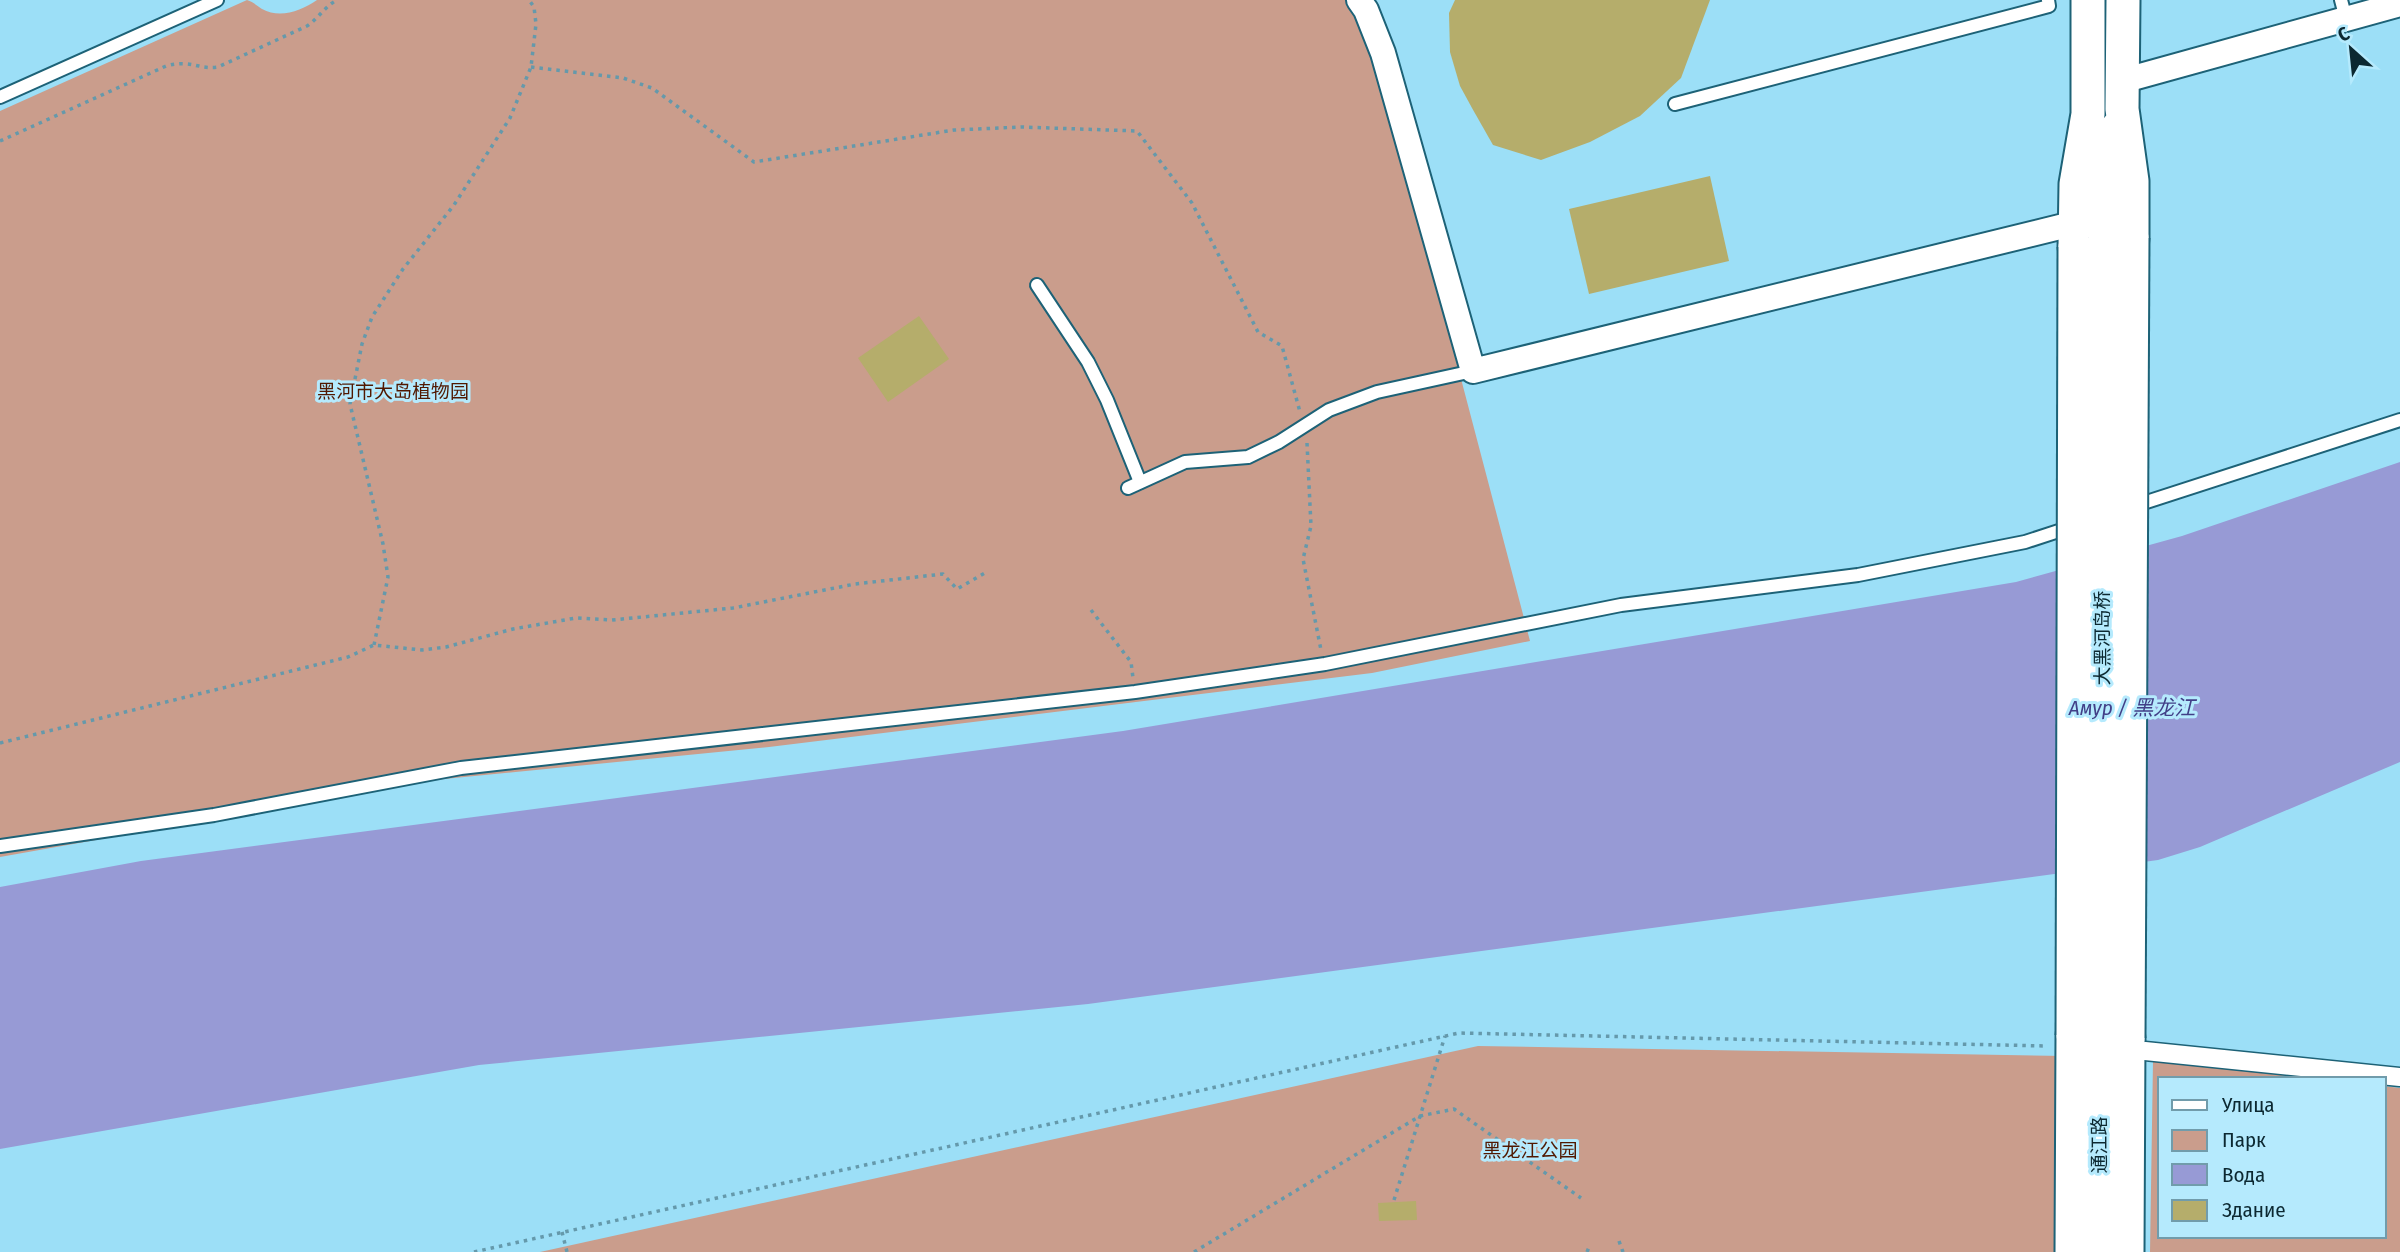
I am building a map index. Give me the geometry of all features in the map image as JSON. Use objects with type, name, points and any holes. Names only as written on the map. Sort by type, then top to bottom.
[{"type":"main road","points":[[2088,0],[2088,114],[2076,184],[2097,237]]},
{"type":"main road","points":[[2097,237],[2133,181],[2122,95],[2123,0]]},
{"type":"main road","points":[[2097,237],[2122,95]]},
{"type":"main road","points":[[2088,114],[2105,184]]},
{"type":"main road","name":"大黑河岛桥","points":[[2097,237],[2100,1041]]},
{"type":"main road","points":[[2073,1252],[2100,1041]]},
{"type":"main road","points":[[2100,1041],[2127,1252]]},
{"type":"main road","name":"通江路","points":[[2100,1041],[2100,1252]]},
{"type":"street","points":[[1359,0],[1366,10],[1383,53],[1473,372],[2097,237]]},
{"type":"street","points":[[2122,95],[2343,10],[2400,4]]},
{"type":"street","points":[[2100,1041],[2400,1077]]},
{"type":"lane","points":[[0,97],[217,0]]},
{"type":"lane","points":[[1675,104],[2049,6],[2048,0]]},
{"type":"lane","points":[[1037,285],[1088,362],[1107,400],[1134,485],[1185,462],[1248,457],[1329,410],[1377,392],[1473,372]]},
{"type":"lane","points":[[0,846],[214,815],[461,768],[1135,692],[1325,664],[1621,605],[1858,575],[2025,542],[2400,420]]},
{"type":"path","points":[[0,141],[166,66],[181,62],[218,67],[307,26],[321,11],[337,0]]},
{"type":"path","points":[[374,645],[388,577],[383,544],[350,404],[362,344],[372,317],[403,269],[454,205],[510,118],[531,67],[536,24],[534,8],[529,0]]},
{"type":"path","points":[[531,67],[623,78],[652,89],[754,162],[954,130],[1021,127],[1137,131],[1192,203],[1258,331],[1282,346],[1307,438],[1311,526],[1303,559],[1325,664]]},
{"type":"path","points":[[0,744],[348,657],[374,645],[422,650],[576,618],[612,620],[733,608],[855,584],[943,574],[957,589],[985,573]]},
{"type":"path","points":[[1091,610],[1131,662],[1135,692]]},
{"type":"path","points":[[474,1252],[1459,1033],[2100,1041]]},
{"type":"path","points":[[1394,1200],[1445,1036]]},
{"type":"path","points":[[1194,1252],[1420,1116],[1454,1109],[1581,1198]]},
{"type":"path","points":[[562,1232],[567,1252]]},
{"type":"path","points":[[1619,1241],[1623,1252]]},
{"type":"path","points":[[1587,1252],[1590,1245]]},
{"type":"green space","name":"黑河市大岛植物园","points":[[247,0],[269,12],[283,13],[297,10],[317,0],[1351,0],[1375,52],[1530,641],[1372,673],[769,747],[434,780],[0,857],[0,111]]},
{"type":"green space","name":"黑龙江公园","points":[[1478,1046],[2065,1056],[2064,1252],[540,1252]]},
{"type":"green space","points":[[2153,1061],[2300,1077],[2158,1077],[2158,1238],[2386,1238],[2386,1086],[2400,1088],[2400,1252],[2150,1252]]},
{"type":"water","name":"Амур / 黑龙江","points":[[2400,462],[2400,762],[2200,847],[2158,860],[1088,1004],[479,1065],[0,1149],[0,887],[141,861],[1123,731],[2016,582],[2182,536]]},
{"type":"building","points":[[1455,0],[1710,0],[1681,78],[1640,116],[1590,142],[1541,160],[1493,145],[1460,86],[1450,52],[1449,13]]},
{"type":"building","points":[[1710,176],[1729,261],[1589,294],[1569,209]]},
{"type":"building","points":[[919,316],[949,359],[888,402],[858,358]]},
{"type":"building","points":[[1416,1201],[1417,1220],[1379,1221],[1378,1203]]}]
